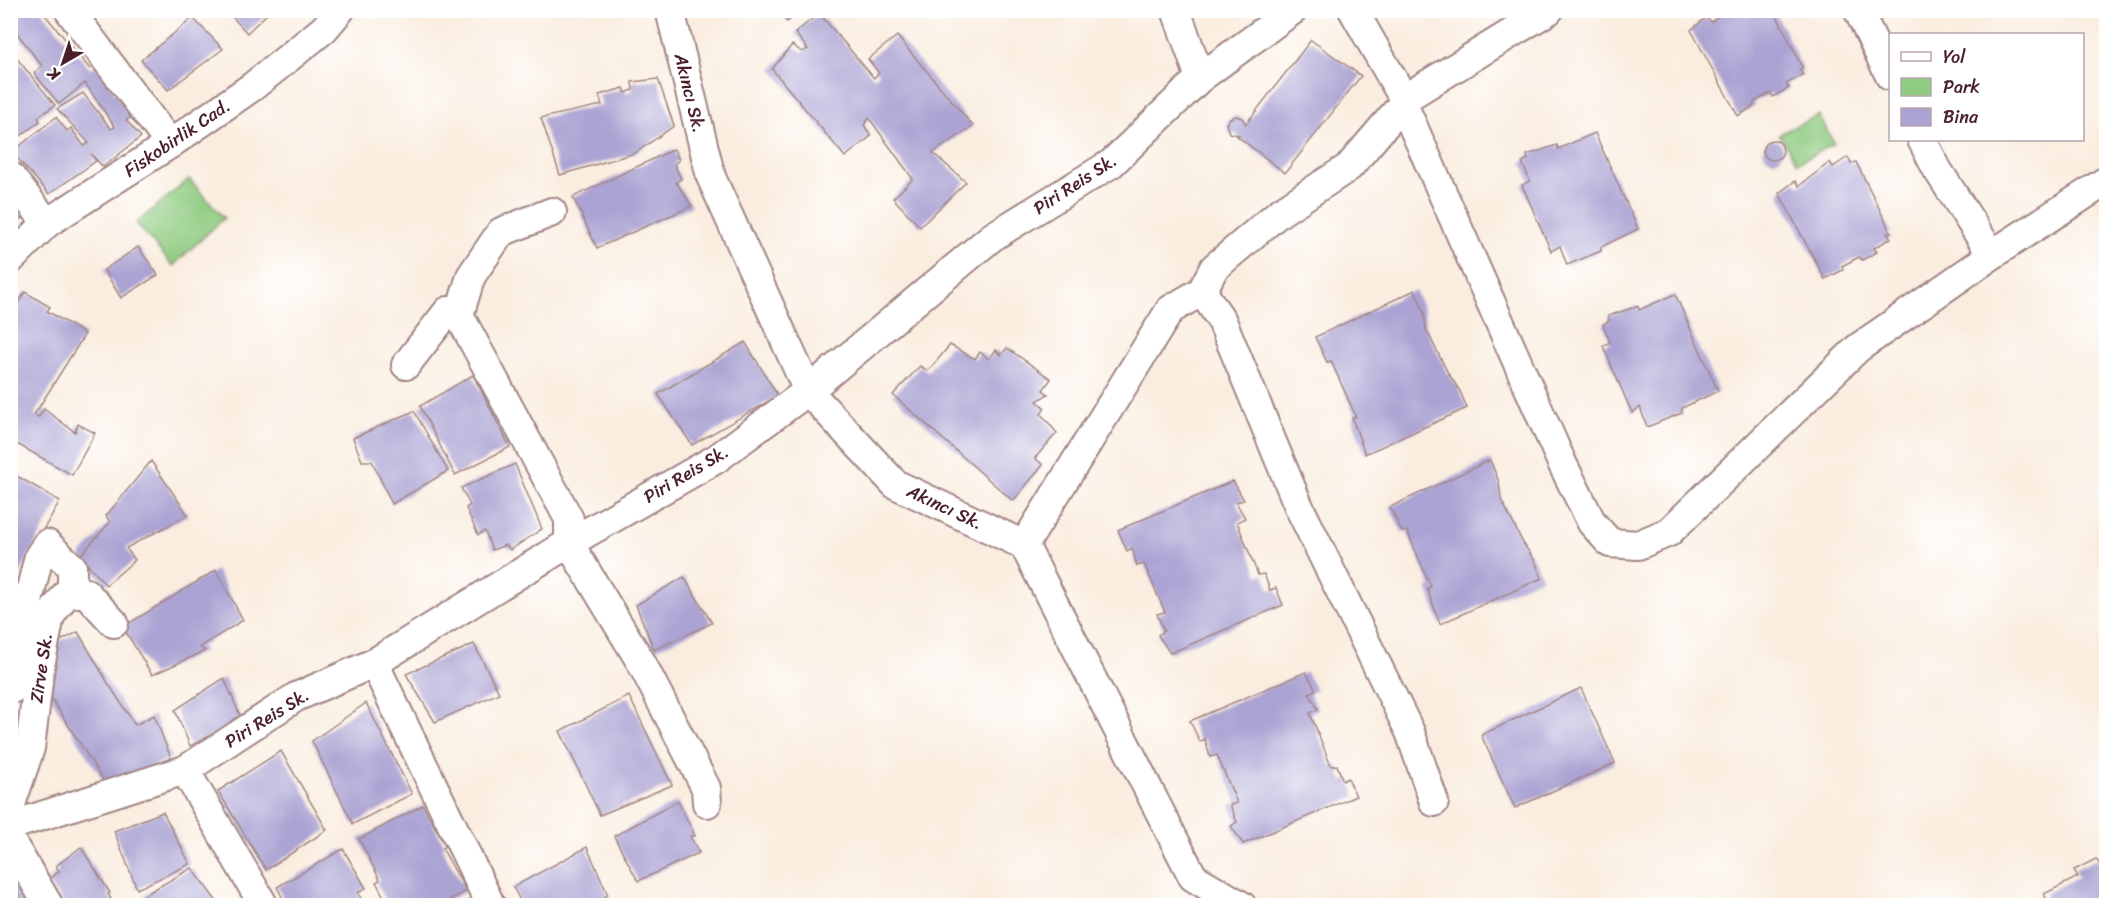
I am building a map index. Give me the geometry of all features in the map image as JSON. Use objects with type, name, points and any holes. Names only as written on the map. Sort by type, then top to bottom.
[{"type":"street","points":[[69,10],[170,144]]},
{"type":"street","name":"Fiskobirlik Cad.","points":[[10,260],[47,223],[170,144],[252,87],[324,29],[340,10]]},
{"type":"street","name":"Akıncı Sk.","points":[[670,10],[711,177],[808,391],[896,484],[1024,545]]},
{"type":"street","points":[[1176,10],[1200,78]]},
{"type":"street","name":"Piri Reis Sk.","points":[[10,826],[185,770],[296,697],[374,663],[569,543],[716,459],[808,391],[992,237],[1112,163],[1200,78],[1293,10]]},
{"type":"street","points":[[1353,10],[1404,101],[1563,463],[1592,523],[1610,543],[1638,545],[1669,532],[1858,348],[1992,255],[2106,181]]},
{"type":"street","points":[[1242,906],[1193,877],[1024,545],[1170,310],[1202,291],[1214,268],[1279,213],[1349,167],[1404,101],[1549,10]]},
{"type":"street","points":[[1858,10],[1889,74]]},
{"type":"street","points":[[1923,141],[1937,169],[1992,255]]},
{"type":"street","points":[[10,176],[47,223]]},
{"type":"street","points":[[459,315],[471,276],[501,232],[552,212]]},
{"type":"street","points":[[1202,291],[1222,321],[1299,507],[1410,732],[1434,801]]},
{"type":"street","points":[[406,365],[448,311],[459,315],[569,519],[569,543],[641,662],[706,788],[707,803]]},
{"type":"street","points":[[12,689],[17,647],[39,556],[47,544],[72,567],[72,593],[87,593],[114,623]]},
{"type":"street","name":"Zirve Sk.","points":[[10,807],[30,748],[40,666],[50,616],[67,593],[72,593]]},
{"type":"street","points":[[374,663],[491,906]]},
{"type":"street","points":[[185,770],[264,906]]},
{"type":"street","points":[[10,840],[49,906]]},
{"type":"green space","points":[[1819,115],[1834,144],[1797,163],[1779,134]]},
{"type":"green space","points":[[189,179],[224,218],[173,266],[136,223]]},
{"type":"building","points":[[10,10],[41,10],[90,69],[96,65],[132,117],[126,120],[141,137],[103,167],[91,154],[96,161],[49,194],[12,152],[56,117],[67,131],[71,128],[84,146],[89,143],[57,109],[83,93],[111,129],[115,127],[85,83],[59,104],[34,73],[42,66],[17,33],[10,38]]},
{"type":"building","points":[[226,10],[271,10],[247,33]]},
{"type":"building","points":[[778,10],[803,10],[787,22]]},
{"type":"building","points":[[1726,10],[1774,10],[1803,69],[1799,69],[1803,75],[1786,84],[1789,88],[1773,97],[1771,93],[1754,102],[1754,106],[1738,116],[1691,30],[1707,17],[1711,22]]},
{"type":"building","points":[[819,13],[874,78],[879,73],[868,59],[897,36],[973,126],[933,153],[966,182],[920,227],[893,198],[913,179],[869,118],[864,125],[871,136],[845,157],[772,69],[792,45],[802,52],[808,49],[795,33]]},
{"type":"building","points":[[193,18],[223,49],[168,90],[141,60]]},
{"type":"building","points":[[1311,40],[1361,76],[1285,173],[1237,136],[1239,135],[1229,133],[1226,124],[1230,118],[1236,116],[1242,118],[1246,124]]},
{"type":"building","points":[[10,50],[55,105],[38,117],[40,121],[14,141],[10,137]]},
{"type":"building","points":[[658,79],[674,126],[635,153],[560,175],[541,118],[602,105],[599,95],[624,88],[626,93],[633,90],[632,82]]},
{"type":"building","points":[[1595,133],[1638,229],[1601,247],[1601,251],[1567,265],[1560,246],[1551,251],[1522,185],[1530,181],[1522,162],[1528,159],[1527,155],[1557,145],[1558,149]]},
{"type":"building","points":[[1773,140],[1780,143],[1783,150],[1780,157],[1773,160],[1766,157],[1763,150],[1766,143]]},
{"type":"building","points":[[674,149],[679,160],[674,164],[681,179],[676,182],[692,206],[597,248],[573,197]]},
{"type":"building","points":[[1848,157],[1851,164],[1856,162],[1891,232],[1887,233],[1891,238],[1874,248],[1877,252],[1862,260],[1859,257],[1842,266],[1843,270],[1825,279],[1779,193],[1795,181],[1799,186],[1830,162],[1833,167]]},
{"type":"building","points":[[10,184],[27,211],[10,232]]},
{"type":"building","points":[[138,247],[158,275],[121,298],[104,270]]},
{"type":"building","points":[[1415,290],[1424,312],[1426,329],[1467,408],[1365,454],[1352,418],[1356,417],[1331,361],[1327,362],[1315,337]]},
{"type":"building","points":[[25,292],[50,307],[47,311],[85,334],[34,415],[39,417],[44,409],[75,432],[78,424],[95,433],[72,475],[10,440],[10,316]]},
{"type":"building","points":[[1675,294],[1718,391],[1682,408],[1682,413],[1647,427],[1640,407],[1632,413],[1603,346],[1610,342],[1603,324],[1609,321],[1608,316],[1638,306],[1639,310]]},
{"type":"building","points":[[745,342],[778,396],[692,445],[658,394]]},
{"type":"building","points":[[950,345],[975,359],[980,352],[989,359],[996,350],[1001,355],[1007,348],[1051,379],[1043,390],[1048,394],[1037,401],[1045,408],[1041,414],[1057,433],[1035,458],[1043,465],[1013,501],[893,395],[920,366],[928,371]]},
{"type":"building","points":[[473,375],[510,447],[455,475],[420,406]]},
{"type":"building","points":[[414,411],[448,471],[392,504],[372,461],[362,461],[353,438]]},
{"type":"building","points":[[1490,460],[1499,482],[1501,499],[1542,578],[1440,624],[1427,588],[1431,587],[1407,531],[1402,532],[1390,507]]},
{"type":"building","points":[[151,461],[188,515],[126,548],[135,560],[106,585],[80,556],[110,522],[106,516]]},
{"type":"building","points":[[515,464],[542,529],[510,550],[506,545],[492,550],[485,531],[478,535],[466,508],[470,505],[461,488]]},
{"type":"building","points":[[10,472],[60,501],[32,549],[10,595]]},
{"type":"building","points":[[1233,481],[1244,500],[1236,502],[1245,518],[1237,522],[1258,575],[1264,574],[1270,590],[1276,588],[1283,605],[1170,653],[1158,635],[1164,631],[1157,614],[1165,612],[1144,564],[1137,566],[1132,548],[1127,551],[1118,530]]},
{"type":"building","points":[[216,570],[243,620],[200,647],[205,651],[152,675],[123,627]]},
{"type":"building","points":[[684,577],[712,623],[654,650],[636,605]]},
{"type":"building","points":[[78,632],[135,725],[154,715],[171,758],[108,788],[43,685],[52,645]]},
{"type":"building","points":[[474,644],[499,693],[435,722],[406,674]]},
{"type":"building","points":[[1306,672],[1316,690],[1309,693],[1318,709],[1310,713],[1331,766],[1337,765],[1343,781],[1348,778],[1356,796],[1243,844],[1231,826],[1237,822],[1230,805],[1237,803],[1217,755],[1210,757],[1205,739],[1200,742],[1190,721]]},
{"type":"building","points":[[224,678],[242,720],[190,746],[175,710]]},
{"type":"building","points":[[1581,688],[1615,763],[1515,808],[1481,735]]},
{"type":"building","points":[[629,696],[672,785],[600,815],[560,731]]},
{"type":"building","points":[[366,703],[412,794],[353,824],[312,741]]},
{"type":"building","points":[[281,751],[327,830],[266,870],[218,791]]},
{"type":"building","points":[[678,801],[695,836],[690,836],[699,853],[638,881],[614,836]]},
{"type":"building","points":[[423,805],[445,846],[442,848],[466,891],[438,906],[389,906],[376,882],[380,880],[359,839]]},
{"type":"building","points":[[163,812],[190,864],[137,889],[114,831]]},
{"type":"building","points":[[81,847],[110,893],[108,894],[115,906],[66,906],[47,882],[59,871],[56,866]]},
{"type":"building","points":[[587,847],[608,895],[604,897],[608,906],[523,906],[513,887]]},
{"type":"building","points":[[343,849],[366,888],[358,893],[365,906],[287,906],[277,887]]},
{"type":"building","points":[[2096,859],[2102,868],[2106,865],[2106,906],[2050,906],[2044,894],[2078,877],[2074,870]]},
{"type":"building","points":[[192,868],[220,906],[152,906],[144,895]]},
{"type":"building","points":[[13,883],[25,906],[10,906],[10,885]]}]
